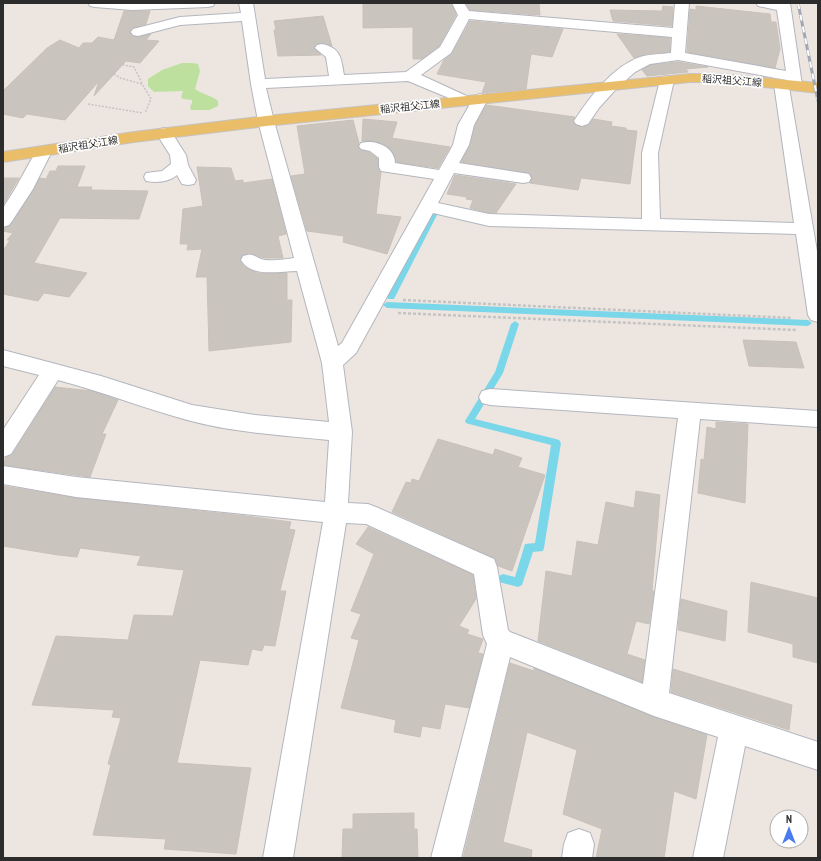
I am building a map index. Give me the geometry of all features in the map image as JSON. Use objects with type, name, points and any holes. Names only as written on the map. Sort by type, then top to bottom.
[{"type":"main road","name":"稲沢祖父江線","points":[[3,157],[164,133],[266,121],[690,78],[790,82],[818,88]]},
{"type":"street","points":[[95,3],[132,6],[208,3]]},
{"type":"street","points":[[457,3],[465,15]]},
{"type":"street","points":[[678,56],[682,3]]},
{"type":"street","points":[[763,3],[783,5],[805,229],[818,315]]},
{"type":"street","points":[[138,32],[180,21],[247,10],[258,84],[266,121],[332,364],[341,432],[336,513],[278,858]]},
{"type":"street","points":[[465,15],[515,14],[680,33]]},
{"type":"street","points":[[410,76],[446,50],[465,15]]},
{"type":"street","points":[[322,48],[333,55],[337,79]]},
{"type":"street","points":[[582,121],[591,106],[634,64],[647,60],[678,56],[790,82]]},
{"type":"street","points":[[258,84],[410,76],[473,99],[461,145],[447,172],[349,348],[332,364]]},
{"type":"street","points":[[651,225],[650,153],[667,80]]},
{"type":"street","points":[[164,133],[178,154],[180,165],[188,180]]},
{"type":"street","points":[[367,146],[375,147],[388,157],[387,167],[523,178]]},
{"type":"street","points":[[3,221],[24,188],[44,151]]},
{"type":"street","points":[[152,177],[166,176],[180,165]]},
{"type":"street","points":[[428,206],[489,220],[805,229]]},
{"type":"street","points":[[250,260],[258,266],[306,264]]},
{"type":"street","points":[[3,358],[101,384],[192,413],[255,424],[341,432]]},
{"type":"street","points":[[3,448],[53,371]]},
{"type":"street","points":[[490,397],[818,419]]},
{"type":"street","points":[[654,702],[690,410]]},
{"type":"street","points":[[3,475],[76,488],[336,513],[368,514],[485,567],[496,635],[501,641],[654,702],[818,756]]},
{"type":"street","points":[[446,858],[501,641]]},
{"type":"street","points":[[708,858],[734,729]]},
{"type":"path","points":[[120,64],[134,66],[151,99],[145,113]]},
{"type":"path","points":[[111,72],[120,78],[142,84]]},
{"type":"path","points":[[88,104],[149,114]]},
{"type":"path","points":[[373,305],[794,318]]},
{"type":"path","points":[[373,305],[802,330]]},
{"type":"green space","points":[[182,63],[198,64],[200,71],[195,89],[218,101],[218,106],[209,110],[191,110],[190,107],[192,100],[183,99],[181,97],[183,91],[154,92],[148,86],[148,79],[162,70]]},
{"type":"building","points":[[363,3],[451,3],[456,15],[439,46],[422,59],[413,59],[413,27],[363,28]]},
{"type":"building","points":[[466,3],[539,3],[540,15],[470,10]]},
{"type":"building","points":[[663,6],[673,7],[672,26],[613,21],[610,10],[662,11]]},
{"type":"building","points":[[696,6],[770,14],[771,22],[776,22],[780,49],[775,68],[687,52],[690,9],[696,10]]},
{"type":"building","points":[[124,11],[150,11],[146,24],[133,28],[130,33],[133,36],[138,37],[151,34],[146,40],[159,41],[140,63],[126,61],[94,96],[99,81],[65,120],[27,114],[23,118],[3,114],[3,91],[47,48],[60,40],[79,48],[83,43],[92,43],[98,37],[114,40]]},
{"type":"building","points":[[323,16],[332,46],[322,43],[316,44],[314,48],[321,55],[278,56],[274,21]]},
{"type":"building","points":[[470,21],[563,29],[552,57],[531,54],[526,89],[482,93],[486,82],[437,74],[444,60],[452,54]]},
{"type":"building","points":[[617,34],[670,38],[670,52],[647,54],[634,58]]},
{"type":"building","points":[[678,62],[708,67],[686,69],[688,72],[647,76],[642,70],[650,65]]},
{"type":"building","points":[[486,105],[575,117],[573,122],[582,127],[588,125],[593,119],[612,122],[611,126],[637,131],[630,184],[581,178],[578,190],[530,183],[532,177],[529,173],[461,162],[470,145],[475,126]]},
{"type":"building","points":[[363,119],[397,122],[392,138],[450,147],[438,168],[396,162],[393,152],[384,144],[373,141],[362,141]]},
{"type":"building","points":[[353,120],[359,143],[358,147],[361,150],[369,152],[378,159],[378,167],[381,172],[376,214],[401,217],[387,254],[343,242],[344,236],[307,231],[291,176],[305,174],[297,126]]},
{"type":"building","points":[[58,166],[85,166],[77,187],[92,187],[91,190],[148,191],[139,219],[60,218],[34,263],[87,273],[69,297],[44,293],[38,301],[3,294],[3,251],[10,240],[7,240],[13,233],[3,231],[3,228],[9,226],[13,222],[40,178],[46,179],[50,171],[56,171]]},
{"type":"building","points":[[197,167],[231,168],[235,181],[243,180],[243,183],[272,179],[286,234],[278,236],[283,258],[264,258],[249,253],[242,255],[240,261],[245,267],[258,273],[287,273],[287,300],[292,300],[291,342],[209,351],[207,277],[196,277],[202,249],[187,250],[188,244],[180,244],[183,209],[203,206]]},
{"type":"building","points":[[455,175],[516,184],[496,213],[489,213],[470,208],[473,200],[466,199],[467,197],[447,194]]},
{"type":"building","points":[[3,178],[19,178],[3,205]]},
{"type":"building","points":[[743,340],[796,342],[804,368],[749,366]]},
{"type":"building","points":[[55,387],[92,391],[118,400],[102,434],[106,434],[90,477],[3,465],[6,457],[12,455]]},
{"type":"building","points":[[716,422],[748,424],[745,503],[698,493],[701,459],[704,460],[707,427],[716,429]]},
{"type":"building","points":[[438,439],[493,455],[495,449],[522,458],[518,467],[545,475],[512,571],[498,566],[495,558],[392,512],[406,482],[411,483],[412,479],[419,481]]},
{"type":"building","points":[[3,486],[76,498],[291,522],[289,529],[295,530],[280,591],[286,591],[275,646],[264,645],[262,651],[252,649],[248,665],[200,660],[177,763],[251,768],[236,854],[164,849],[166,839],[93,835],[111,765],[108,764],[121,718],[112,717],[114,710],[32,705],[56,636],[128,640],[134,615],[173,616],[184,570],[137,565],[141,556],[80,548],[77,557],[3,546]]},
{"type":"building","points":[[636,491],[660,495],[652,591],[654,591],[649,624],[636,621],[627,654],[645,660],[642,682],[538,641],[546,571],[572,576],[577,541],[598,545],[606,502],[634,508]]},
{"type":"building","points":[[368,527],[473,575],[476,599],[459,626],[469,630],[467,634],[483,639],[478,653],[483,654],[469,708],[445,704],[440,729],[422,726],[420,737],[394,732],[396,720],[341,708],[359,640],[351,638],[361,614],[351,611],[374,554],[356,544]]},
{"type":"building","points":[[751,582],[818,598],[818,663],[793,657],[793,644],[748,632]]},
{"type":"building","points":[[681,599],[727,611],[725,641],[678,630]]},
{"type":"building","points":[[510,663],[534,671],[534,668],[654,717],[707,735],[696,799],[674,791],[664,858],[596,858],[602,829],[563,814],[577,750],[527,732],[503,842],[532,850],[531,858],[463,858]]},
{"type":"building","points":[[673,669],[792,705],[789,730],[671,692]]},
{"type":"building","points":[[414,813],[414,829],[417,829],[418,858],[342,858],[343,829],[353,829],[353,814]]},
{"type":"waterway","points":[[391,297],[434,213]]},
{"type":"waterway","points":[[387,305],[808,323]]},
{"type":"waterway","points":[[503,579],[518,582],[529,547],[539,548],[556,443],[469,421],[499,373],[515,324]]},
{"type":"railway","points":[[798,3],[818,101]]}]
